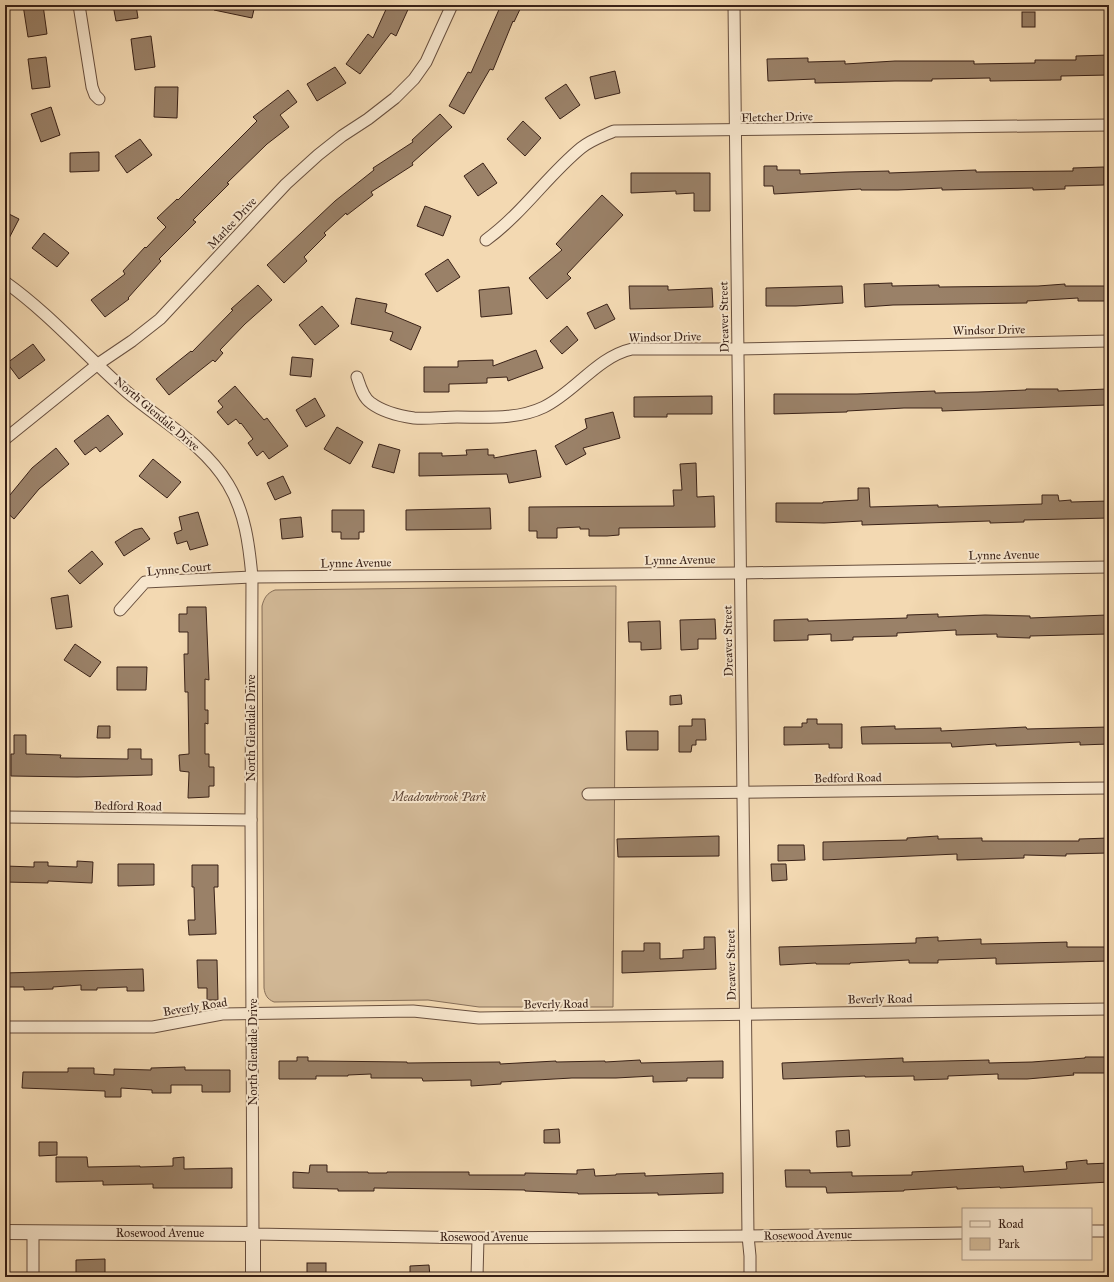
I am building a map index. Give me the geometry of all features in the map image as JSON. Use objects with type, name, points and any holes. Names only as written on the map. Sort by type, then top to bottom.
[{"type":"street","points":[[79,5],[92,87],[95,95],[99,99]]},
{"type":"street","name":"Marlee Drive","points":[[5,439],[98,364],[132,341],[160,319],[286,184],[318,154],[395,98],[414,79],[426,62],[452,5]]},
{"type":"street","name":"Dreaver Street","points":[[734,5],[742,792],[748,1236],[750,1277]]},
{"type":"street","name":"Fletcher Drive","points":[[486,240],[502,229],[582,147],[596,138],[614,131],[1109,125]]},
{"type":"street","name":"North Glendale Drive","points":[[5,282],[50,319],[127,392],[198,448],[214,464],[228,483],[244,521],[249,544],[252,577],[251,820],[253,1277]]},
{"type":"street","name":"Windsor Drive","points":[[357,377],[361,390],[370,402],[381,409],[395,414],[414,418],[510,416],[528,414],[544,407],[562,397],[611,357],[622,351],[632,349],[737,349],[1109,341]]},
{"type":"street","name":"Lynne Avenue","points":[[252,577],[740,573],[1109,566]]},
{"type":"street","name":"Lynne Court","points":[[120,610],[145,582],[252,577]]},
{"type":"street","name":"Bedford Road","points":[[588,794],[1109,788]]},
{"type":"street","name":"Bedford Road","points":[[5,817],[251,820]]},
{"type":"street","name":"Beverly Road","points":[[5,1027],[152,1027],[222,1014],[413,1011],[479,1018],[1109,1009]]},
{"type":"street","points":[[1092,1231],[1109,1231]]},
{"type":"street","name":"Rosewood Avenue","points":[[5,1232],[478,1238],[962,1233]]},
{"type":"street","points":[[33,1232],[33,1277]]},
{"type":"street","points":[[477,1277],[478,1238]]},
{"type":"green space","name":"Meadowbrook Park","points":[[616,586],[613,1007],[479,1007],[428,1000],[274,1002],[270,1000],[266,995],[264,988],[262,606],[266,596],[275,590]]},
{"type":"building","points":[[23,5],[43,5],[47,34],[28,37]]},
{"type":"building","points":[[113,5],[136,5],[138,18],[116,21]]},
{"type":"building","points":[[214,5],[255,5],[252,18],[214,10]]},
{"type":"building","points":[[388,5],[410,5],[396,36],[391,33],[360,74],[346,64],[368,34],[373,38]]},
{"type":"building","points":[[501,5],[522,5],[514,22],[513,21],[493,70],[490,69],[464,114],[449,106],[468,72],[471,73]]},
{"type":"building","points":[[1022,12],[1035,12],[1035,27],[1022,27]]},
{"type":"building","points":[[151,36],[155,67],[135,70],[131,39]]},
{"type":"building","points":[[1109,55],[1109,75],[1061,76],[1061,80],[990,81],[990,78],[932,79],[932,81],[815,83],[815,79],[768,81],[767,59],[808,58],[808,62],[845,61],[845,64],[895,61],[974,61],[974,64],[1035,63],[1035,60],[1076,60],[1076,56]]},
{"type":"building","points":[[46,57],[50,87],[32,89],[28,59]]},
{"type":"building","points":[[335,67],[346,83],[317,101],[307,84]]},
{"type":"building","points":[[615,71],[620,93],[595,99],[590,77]]},
{"type":"building","points":[[566,84],[580,105],[560,119],[545,98]]},
{"type":"building","points":[[155,87],[178,87],[177,118],[154,117]]},
{"type":"building","points":[[288,90],[297,102],[280,115],[289,127],[267,144],[227,183],[229,184],[193,220],[196,222],[159,259],[161,261],[128,298],[129,299],[105,317],[91,300],[125,274],[123,271],[166,227],[157,218],[177,199],[178,200],[257,121],[253,117]]},
{"type":"building","points":[[51,107],[60,135],[41,142],[31,114]]},
{"type":"building","points":[[440,114],[452,127],[412,163],[413,165],[371,192],[373,195],[347,215],[346,213],[324,233],[326,235],[304,257],[307,261],[284,283],[267,265],[335,201],[374,170],[373,168],[413,142],[412,140]]},
{"type":"building","points":[[523,121],[541,138],[525,156],[507,139]]},
{"type":"building","points":[[140,139],[152,155],[127,173],[115,156]]},
{"type":"building","points":[[99,152],[99,171],[70,172],[70,153]]},
{"type":"building","points":[[483,163],[497,183],[478,196],[464,176]]},
{"type":"building","points":[[764,166],[777,166],[777,170],[800,170],[800,174],[976,170],[976,172],[1073,171],[1073,168],[1104,167],[1104,185],[1065,186],[1065,189],[1033,190],[1033,188],[942,190],[942,188],[898,190],[861,189],[774,194],[773,186],[764,186]]},
{"type":"building","points":[[631,173],[710,173],[710,211],[694,211],[694,193],[676,194],[676,191],[631,193]]},
{"type":"building","points":[[602,195],[623,215],[567,274],[571,278],[547,299],[529,278],[562,250],[556,244]]},
{"type":"building","points":[[425,206],[451,216],[443,236],[417,226]]},
{"type":"building","points":[[5,212],[19,219],[5,246]]},
{"type":"building","points":[[44,233],[69,253],[57,267],[32,248]]},
{"type":"building","points":[[448,259],[460,277],[437,292],[425,274]]},
{"type":"building","points":[[892,283],[892,286],[939,285],[939,287],[1038,286],[1065,284],[1065,286],[1109,286],[1109,301],[1078,301],[1078,298],[1027,301],[1027,303],[893,305],[865,307],[864,284]]},
{"type":"building","points":[[258,285],[272,300],[245,324],[220,350],[223,353],[215,362],[213,360],[169,395],[156,379],[191,351],[192,352],[233,310],[231,309]]},
{"type":"building","points":[[629,286],[668,286],[668,290],[712,288],[713,307],[630,309]]},
{"type":"building","points":[[842,286],[843,303],[766,306],[766,288]]},
{"type":"building","points":[[509,287],[512,314],[481,317],[479,290]]},
{"type":"building","points":[[356,298],[387,304],[385,312],[421,327],[411,350],[390,340],[393,332],[351,324]]},
{"type":"building","points":[[607,304],[615,319],[595,329],[587,313]]},
{"type":"building","points":[[322,306],[339,326],[315,345],[299,325]]},
{"type":"building","points":[[567,326],[578,340],[562,354],[550,341]]},
{"type":"building","points":[[33,344],[45,360],[19,379],[7,363]]},
{"type":"building","points":[[536,350],[543,368],[508,381],[507,377],[487,378],[487,383],[449,384],[449,392],[424,392],[424,367],[458,367],[458,361],[493,360],[493,366]]},
{"type":"building","points":[[292,357],[313,359],[311,377],[290,375]]},
{"type":"building","points":[[235,386],[264,420],[267,418],[288,446],[269,459],[263,451],[257,456],[248,443],[253,439],[241,423],[240,424],[236,419],[228,425],[217,412],[223,407],[218,401]]},
{"type":"building","points":[[1058,389],[1058,391],[1107,389],[1107,405],[942,411],[942,408],[904,408],[847,412],[774,414],[774,394],[857,394],[935,391],[935,393]]},
{"type":"building","points":[[712,396],[712,414],[667,414],[667,417],[634,417],[634,397]]},
{"type":"building","points":[[315,398],[325,416],[306,427],[296,410]]},
{"type":"building","points":[[613,412],[620,438],[583,448],[586,454],[566,465],[555,446],[587,428],[585,419]]},
{"type":"building","points":[[108,415],[123,434],[100,452],[96,447],[85,455],[74,441]]},
{"type":"building","points":[[337,427],[363,442],[350,464],[324,449]]},
{"type":"building","points":[[379,444],[400,450],[394,473],[372,467]]},
{"type":"building","points":[[56,448],[69,464],[39,489],[14,519],[5,511],[5,501],[32,468]]},
{"type":"building","points":[[488,449],[488,455],[494,455],[494,458],[536,450],[541,477],[509,483],[507,474],[419,476],[419,453],[442,453],[442,456],[467,455],[466,450]]},
{"type":"building","points":[[153,459],[181,482],[167,498],[139,476]]},
{"type":"building","points":[[696,463],[697,497],[714,496],[715,527],[619,528],[619,535],[607,536],[589,536],[589,529],[580,529],[580,527],[557,528],[557,538],[537,538],[537,531],[529,531],[529,507],[674,506],[673,490],[682,490],[680,464]]},
{"type":"building","points":[[283,476],[291,493],[275,500],[267,483]]},
{"type":"building","points":[[858,488],[869,488],[870,507],[1042,504],[1042,495],[1058,495],[1059,501],[1109,501],[1109,518],[1024,520],[1024,522],[990,523],[990,521],[862,525],[862,521],[824,523],[776,522],[776,503],[823,503],[858,500]]},
{"type":"building","points":[[490,508],[491,529],[406,530],[406,510]]},
{"type":"building","points":[[332,510],[364,510],[364,532],[359,532],[359,539],[341,539],[341,532],[332,532]]},
{"type":"building","points":[[198,512],[208,545],[190,550],[187,541],[177,544],[174,533],[182,530],[179,517]]},
{"type":"building","points":[[301,517],[303,537],[282,539],[280,519]]},
{"type":"building","points":[[142,528],[150,539],[124,556],[115,542],[134,530]]},
{"type":"building","points":[[92,551],[103,564],[80,584],[68,571]]},
{"type":"building","points":[[68,595],[72,627],[56,629],[51,598]]},
{"type":"building","points":[[187,607],[206,607],[209,680],[205,679],[205,710],[208,710],[208,724],[205,723],[205,754],[209,754],[209,767],[214,767],[214,786],[209,786],[209,797],[188,798],[189,772],[180,771],[179,755],[189,754],[188,692],[185,692],[184,654],[188,654],[188,632],[179,632],[179,614],[187,614]]},
{"type":"building","points":[[938,614],[938,617],[985,615],[1030,616],[1030,618],[1107,615],[1108,634],[1030,636],[1030,638],[997,637],[997,634],[956,635],[956,630],[897,633],[897,636],[853,637],[853,640],[831,641],[831,634],[808,635],[808,640],[774,641],[774,620],[808,619],[808,621],[907,618],[907,615]]},
{"type":"building","points":[[715,619],[716,639],[698,639],[698,649],[681,650],[680,620]]},
{"type":"building","points":[[660,621],[661,649],[641,650],[641,642],[629,642],[628,622]]},
{"type":"building","points":[[75,644],[101,662],[90,677],[64,660]]},
{"type":"building","points":[[117,667],[147,667],[146,690],[117,690]]},
{"type":"building","points":[[681,695],[682,704],[670,705],[670,696]]},
{"type":"building","points":[[692,719],[705,719],[706,740],[696,740],[696,745],[692,745],[691,752],[679,752],[679,726],[692,726]]},
{"type":"building","points":[[807,719],[817,719],[817,724],[842,724],[842,748],[829,748],[829,744],[784,745],[784,727],[802,727],[802,723],[807,723]]},
{"type":"building","points":[[98,726],[110,726],[110,738],[97,738]]},
{"type":"building","points":[[895,726],[895,729],[941,728],[941,731],[1026,727],[1027,729],[1109,727],[1109,744],[1080,745],[1080,742],[996,746],[996,744],[952,747],[951,743],[862,744],[861,727]]},
{"type":"building","points":[[626,731],[658,731],[658,750],[627,750]]},
{"type":"building","points":[[14,735],[26,735],[26,754],[61,755],[60,758],[128,759],[128,749],[141,749],[141,759],[152,759],[152,775],[77,777],[11,776],[11,754],[14,754]]},
{"type":"building","points":[[719,836],[719,856],[618,857],[617,839]]},
{"type":"building","points":[[938,836],[938,839],[982,838],[982,841],[1079,841],[1079,839],[1109,838],[1109,853],[1066,854],[1066,856],[1024,855],[1024,858],[957,860],[957,854],[823,860],[823,842],[907,840],[907,838]]},
{"type":"building","points":[[778,845],[804,845],[805,860],[778,861]]},
{"type":"building","points":[[77,861],[93,862],[92,883],[48,881],[48,883],[5,882],[5,866],[34,867],[34,862],[48,862],[48,866],[77,867]]},
{"type":"building","points":[[118,864],[154,864],[154,885],[118,886]]},
{"type":"building","points":[[771,864],[786,864],[787,880],[772,881]]},
{"type":"building","points":[[192,865],[218,865],[218,887],[214,887],[216,934],[189,935],[188,920],[195,920]]},
{"type":"building","points":[[704,937],[715,937],[716,969],[622,973],[622,951],[644,951],[644,943],[660,943],[660,959],[683,958],[683,950],[704,949]]},
{"type":"building","points":[[938,937],[938,941],[981,939],[981,944],[1067,942],[1067,947],[1109,947],[1109,961],[996,964],[996,958],[938,960],[938,963],[909,963],[909,960],[850,964],[816,963],[780,965],[779,947],[916,943],[916,938]]},
{"type":"building","points":[[197,960],[217,960],[218,1000],[207,1000],[207,988],[198,988]]},
{"type":"building","points":[[143,969],[144,991],[127,991],[127,987],[81,990],[81,985],[53,987],[53,989],[24,990],[24,987],[5,987],[5,973]]},
{"type":"building","points":[[297,1057],[308,1057],[308,1061],[407,1063],[500,1062],[500,1064],[556,1061],[605,1062],[640,1060],[641,1063],[723,1061],[723,1078],[687,1078],[687,1081],[653,1082],[653,1076],[572,1078],[501,1082],[501,1084],[471,1086],[471,1080],[423,1081],[422,1078],[371,1078],[371,1074],[316,1076],[316,1079],[279,1079],[279,1061],[297,1061]]},
{"type":"building","points":[[1085,1057],[1109,1057],[1109,1073],[1073,1073],[1074,1075],[1027,1079],[998,1079],[998,1074],[948,1076],[948,1079],[914,1080],[914,1076],[783,1079],[782,1063],[903,1058],[903,1062],[989,1060],[989,1063],[1032,1062]]},
{"type":"building","points":[[185,1067],[185,1070],[230,1070],[230,1092],[202,1092],[202,1085],[171,1085],[171,1093],[152,1093],[152,1090],[121,1088],[121,1097],[105,1097],[105,1091],[22,1088],[23,1072],[68,1072],[68,1068],[94,1068],[94,1074],[114,1075],[114,1069],[151,1070],[151,1068]]},
{"type":"building","points":[[559,1129],[560,1143],[544,1143],[544,1130]]},
{"type":"building","points":[[849,1130],[850,1146],[837,1147],[836,1131]]},
{"type":"building","points":[[39,1142],[57,1142],[57,1155],[39,1156]]},
{"type":"building","points":[[56,1157],[87,1157],[88,1167],[140,1167],[173,1166],[173,1158],[184,1157],[184,1169],[232,1168],[232,1188],[153,1188],[153,1184],[103,1185],[103,1181],[56,1182]]},
{"type":"building","points":[[1087,1160],[1087,1164],[1109,1163],[1109,1182],[1000,1188],[957,1189],[957,1187],[904,1191],[827,1193],[826,1187],[786,1187],[785,1170],[810,1170],[810,1173],[852,1172],[852,1176],[912,1175],[912,1172],[1023,1166],[1024,1172],[1067,1169],[1066,1162]]},
{"type":"building","points":[[310,1165],[327,1165],[327,1172],[469,1172],[469,1175],[525,1175],[525,1173],[577,1174],[577,1170],[594,1169],[595,1176],[645,1173],[645,1176],[723,1173],[723,1193],[658,1195],[658,1193],[578,1194],[525,1190],[374,1188],[374,1191],[338,1191],[338,1189],[293,1188],[293,1172],[309,1173]]},
{"type":"building","points":[[105,1259],[105,1277],[76,1277],[76,1260]]},
{"type":"building","points":[[307,1263],[326,1263],[326,1277],[307,1277]]},
{"type":"building","points":[[429,1265],[430,1277],[410,1277],[410,1266]]}]
